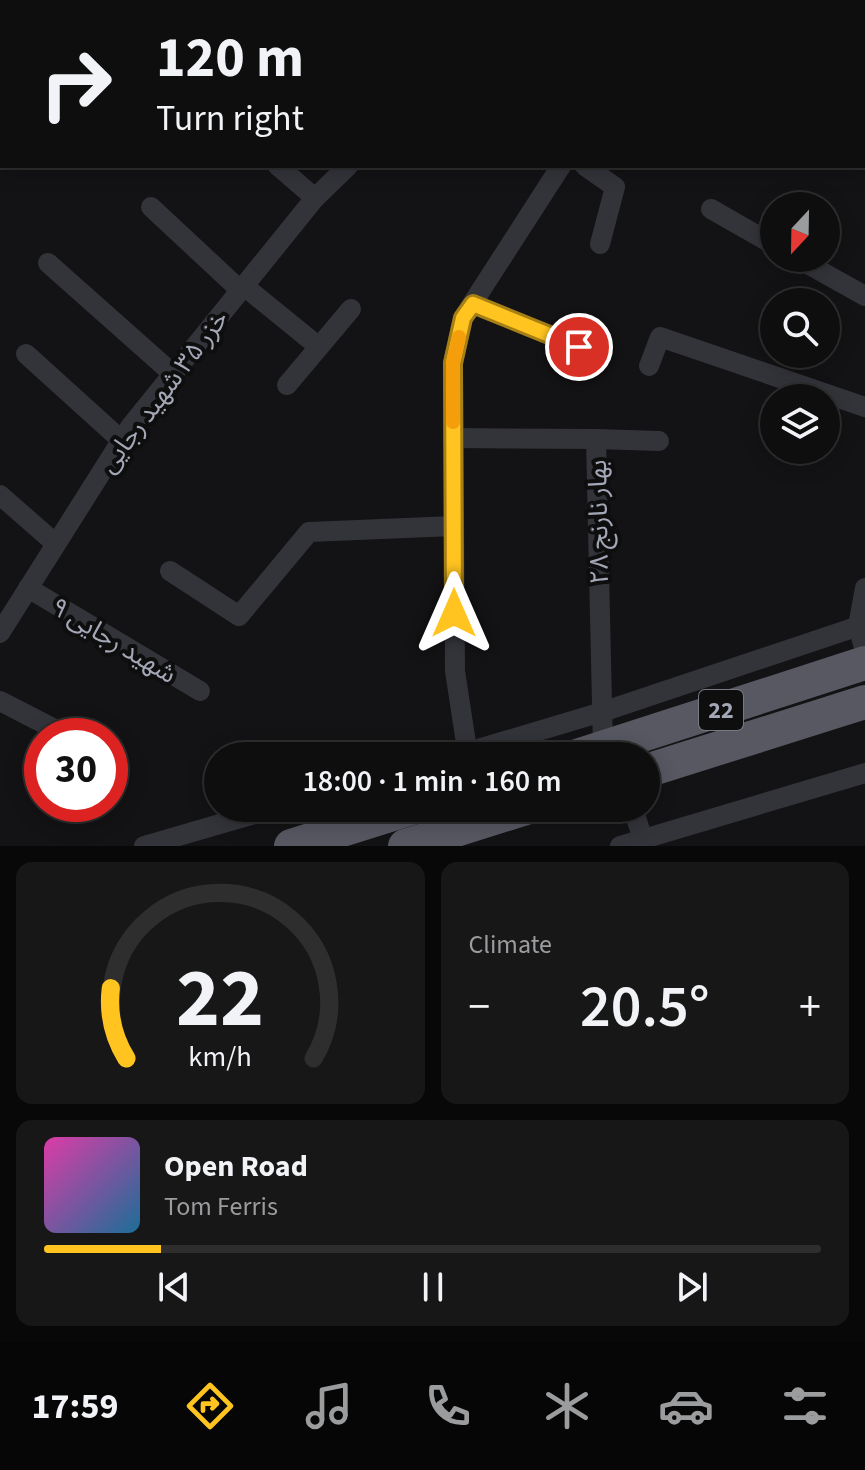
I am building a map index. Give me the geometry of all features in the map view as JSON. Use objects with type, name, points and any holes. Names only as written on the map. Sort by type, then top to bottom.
[{"type":"highway","name":"22","points":[[621,742],[865,663]]},
{"type":"highway","name":"22","points":[[660,767],[865,702]]},
{"type":"highway","points":[[291,846],[367,822]]},
{"type":"highway","points":[[405,846],[481,822]]},
{"type":"street","points":[[280,168],[315,198]]},
{"type":"street","name":"خزر ۳۵ شهید رجایی","points":[[0,633],[6,607],[28,588],[121,440],[315,198],[346,168]]},
{"type":"street","points":[[462,742],[455,671],[453,363],[463,318],[560,168]]},
{"type":"street","points":[[588,168],[615,187],[600,244]]},
{"type":"street","points":[[151,207],[242,288],[319,347]]},
{"type":"street","points":[[711,209],[760,237]]},
{"type":"street","points":[[48,263],[173,374]]},
{"type":"street","points":[[822,272],[865,296]]},
{"type":"street","points":[[473,304],[579,347]]},
{"type":"street","points":[[287,385],[351,309]]},
{"type":"street","points":[[649,366],[660,337],[865,407]]},
{"type":"street","points":[[26,354],[121,440]]},
{"type":"street","name":"بهار نارنج ۲۸","points":[[453,438],[596,439],[602,712],[593,742]]},
{"type":"street","points":[[596,439],[659,441]]},
{"type":"street","points":[[0,495],[56,544]]},
{"type":"street","points":[[170,571],[239,616],[309,532],[454,526]]},
{"type":"street","name":"شهید رجایی ۹","points":[[28,588],[200,691]]},
{"type":"street","points":[[865,588],[862,625],[865,651]]},
{"type":"street","points":[[505,742],[862,625]]},
{"type":"street","points":[[0,701],[33,718]]},
{"type":"street","points":[[620,846],[644,842],[865,773]]},
{"type":"street","points":[[144,846],[227,822]]},
{"type":"street","points":[[638,822],[644,842]]},
{"type":"slow traffic","points":[[453,422],[453,363],[459,337]]},
{"type":"route","points":[[454,613],[453,363],[463,318],[473,304],[579,347]]}]
